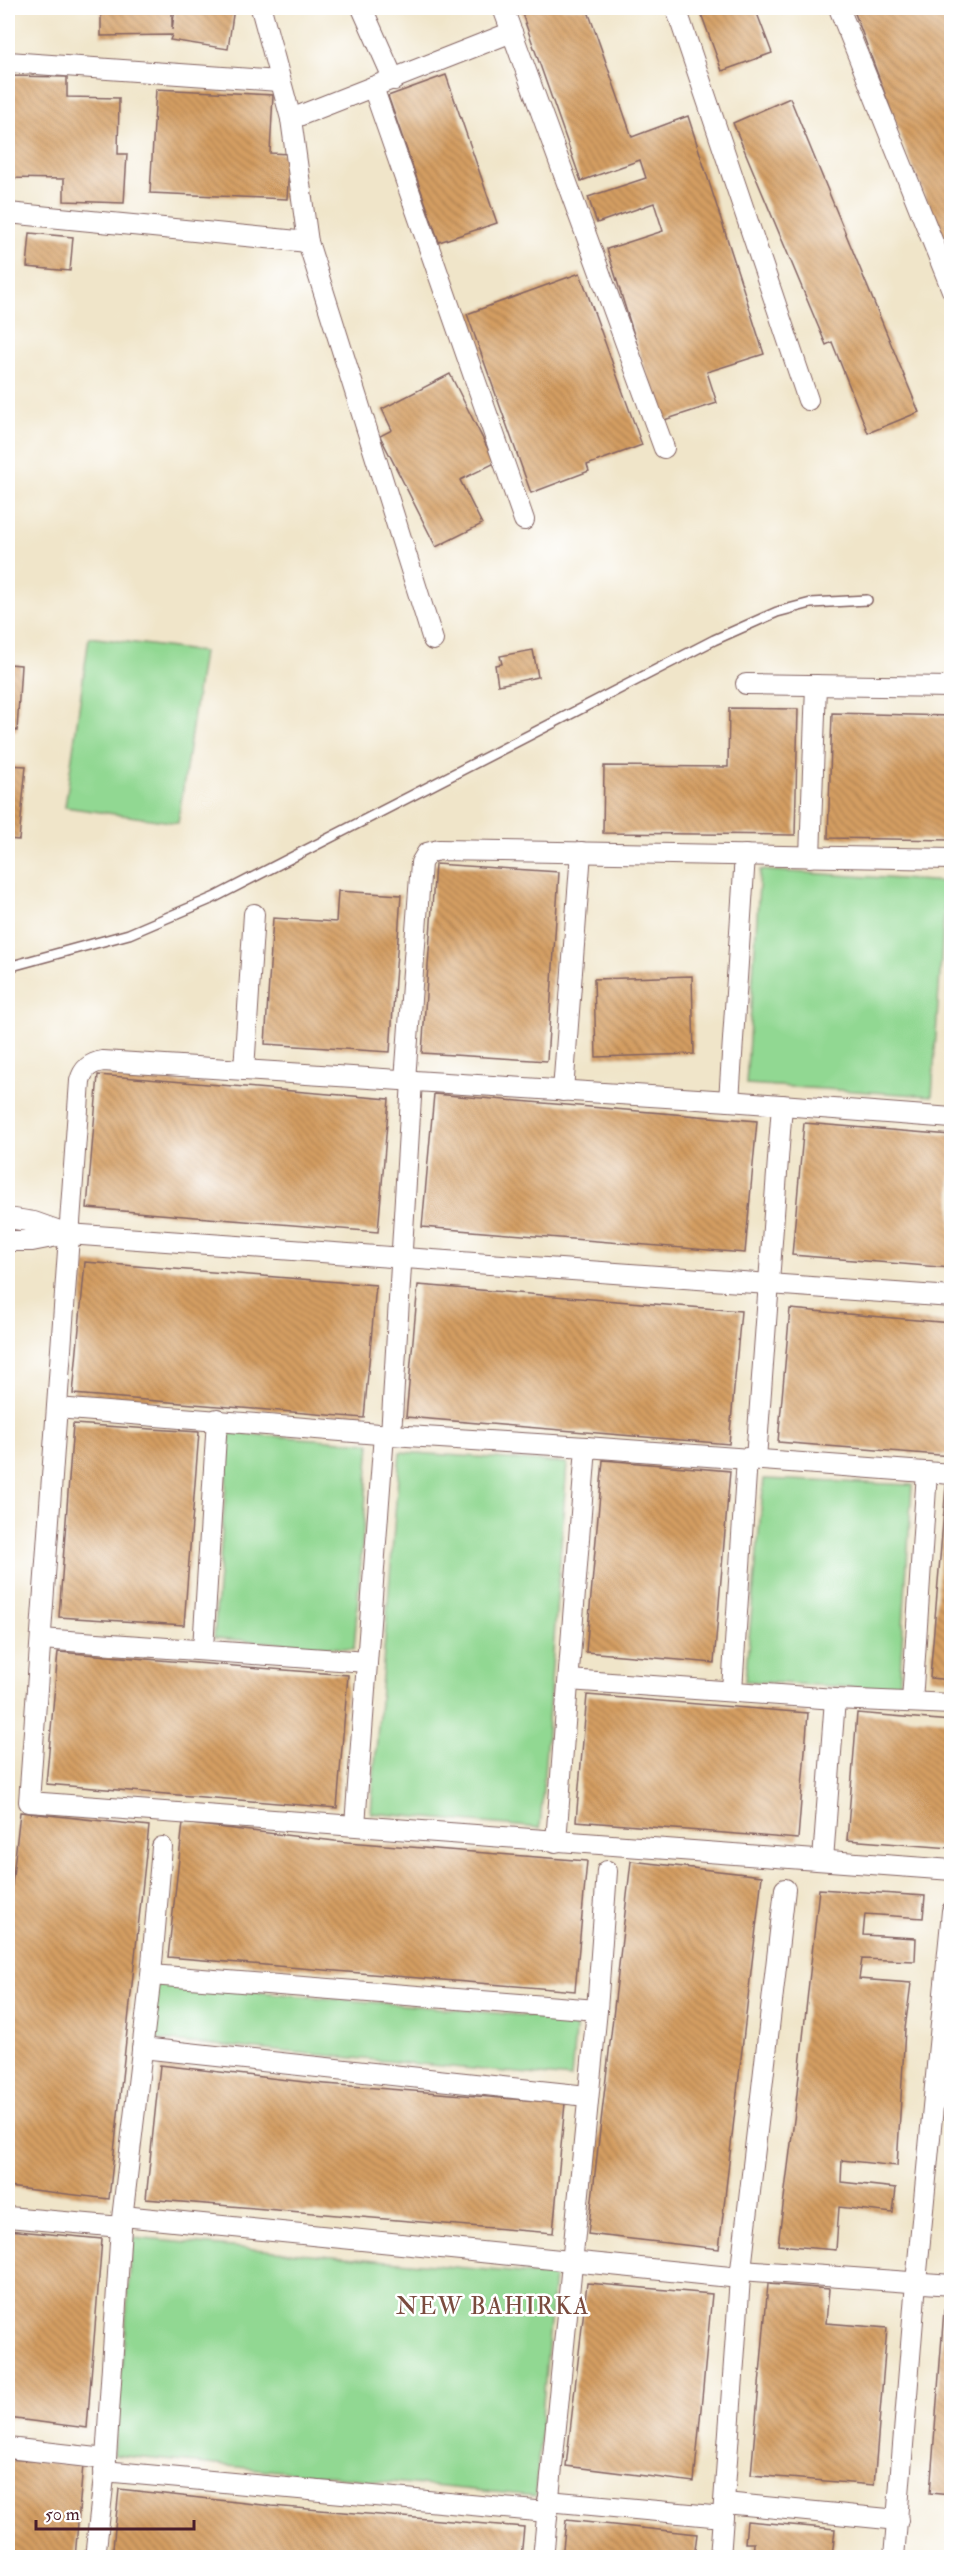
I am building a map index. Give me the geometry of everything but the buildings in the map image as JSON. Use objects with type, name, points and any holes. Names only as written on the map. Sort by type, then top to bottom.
[{"type":"street","points":[[261,8],[291,119],[308,242],[433,640]]},
{"type":"street","points":[[362,8],[394,80]]},
{"type":"street","points":[[503,8],[664,448]]},
{"type":"street","points":[[676,8],[808,400]]},
{"type":"street","points":[[838,8],[951,290]]},
{"type":"street","points":[[291,119],[512,32]]},
{"type":"street","points":[[8,62],[279,81]]},
{"type":"street","points":[[373,87],[524,520]]},
{"type":"street","points":[[8,213],[308,242]]},
{"type":"street","points":[[746,684],[951,687]]},
{"type":"street","points":[[810,857],[816,685]]},
{"type":"street","points":[[355,1825],[403,1256],[408,1080],[423,857],[427,852],[439,850],[951,859]]},
{"type":"street","points":[[563,1090],[581,852]]},
{"type":"street","points":[[729,1101],[745,855]]},
{"type":"street","points":[[244,1070],[254,914]]},
{"type":"street","points":[[951,1114],[782,1106],[103,1061],[90,1065],[81,1075],[80,1082],[28,1802],[951,1870]]},
{"type":"street","points":[[732,1690],[782,1106]]},
{"type":"street","points":[[8,1218],[34,1222],[68,1234]]},
{"type":"street","points":[[8,1241],[32,1241],[68,1234],[403,1256],[951,1297]]},
{"type":"street","points":[[57,1408],[218,1419],[387,1435],[951,1474]]},
{"type":"street","points":[[203,1649],[218,1419]]},
{"type":"street","points":[[556,1842],[586,1447]]},
{"type":"street","points":[[912,1702],[927,1472]]},
{"type":"street","points":[[41,1640],[203,1649],[367,1662]]},
{"type":"street","points":[[569,1680],[835,1699],[951,1704]]},
{"type":"street","points":[[823,1860],[835,1699]]},
{"type":"street","points":[[95,2558],[105,2465],[122,2221],[151,1975],[162,1847]]},
{"type":"street","points":[[543,2558],[597,2010],[607,1871]]},
{"type":"street","points":[[720,2558],[741,2274],[784,1889]]},
{"type":"street","points":[[894,2558],[916,2282],[951,1911]]},
{"type":"street","points":[[151,1975],[597,2010]]},
{"type":"street","points":[[142,2048],[587,2096]]},
{"type":"street","points":[[8,2217],[122,2221],[741,2274],[951,2285]]},
{"type":"street","points":[[8,2448],[105,2465],[548,2506],[724,2510],[898,2520]]},
{"type":"lane","points":[[8,966],[129,934],[213,898],[703,645],[777,612],[811,603],[867,600]]},
{"type":"green space","points":[[89,637],[203,652],[178,823],[65,807]]},
{"type":"green space","points":[[760,870],[946,882],[932,1096],[746,1084]]},
{"type":"green space","points":[[230,1433],[370,1443],[354,1649],[214,1638]]},
{"type":"green space","points":[[400,1452],[567,1463],[540,1828],[371,1813]]},
{"type":"green space","points":[[764,1479],[912,1485],[899,1690],[745,1681]]},
{"type":"green space","points":[[155,1983],[576,2020],[571,2078],[149,2039]]},
{"type":"green space","points":[[133,2238],[554,2276],[535,2496],[114,2455]]},
{"type":"district","name":"NEW BAHIRKA","points":[[493,2306]]}]
